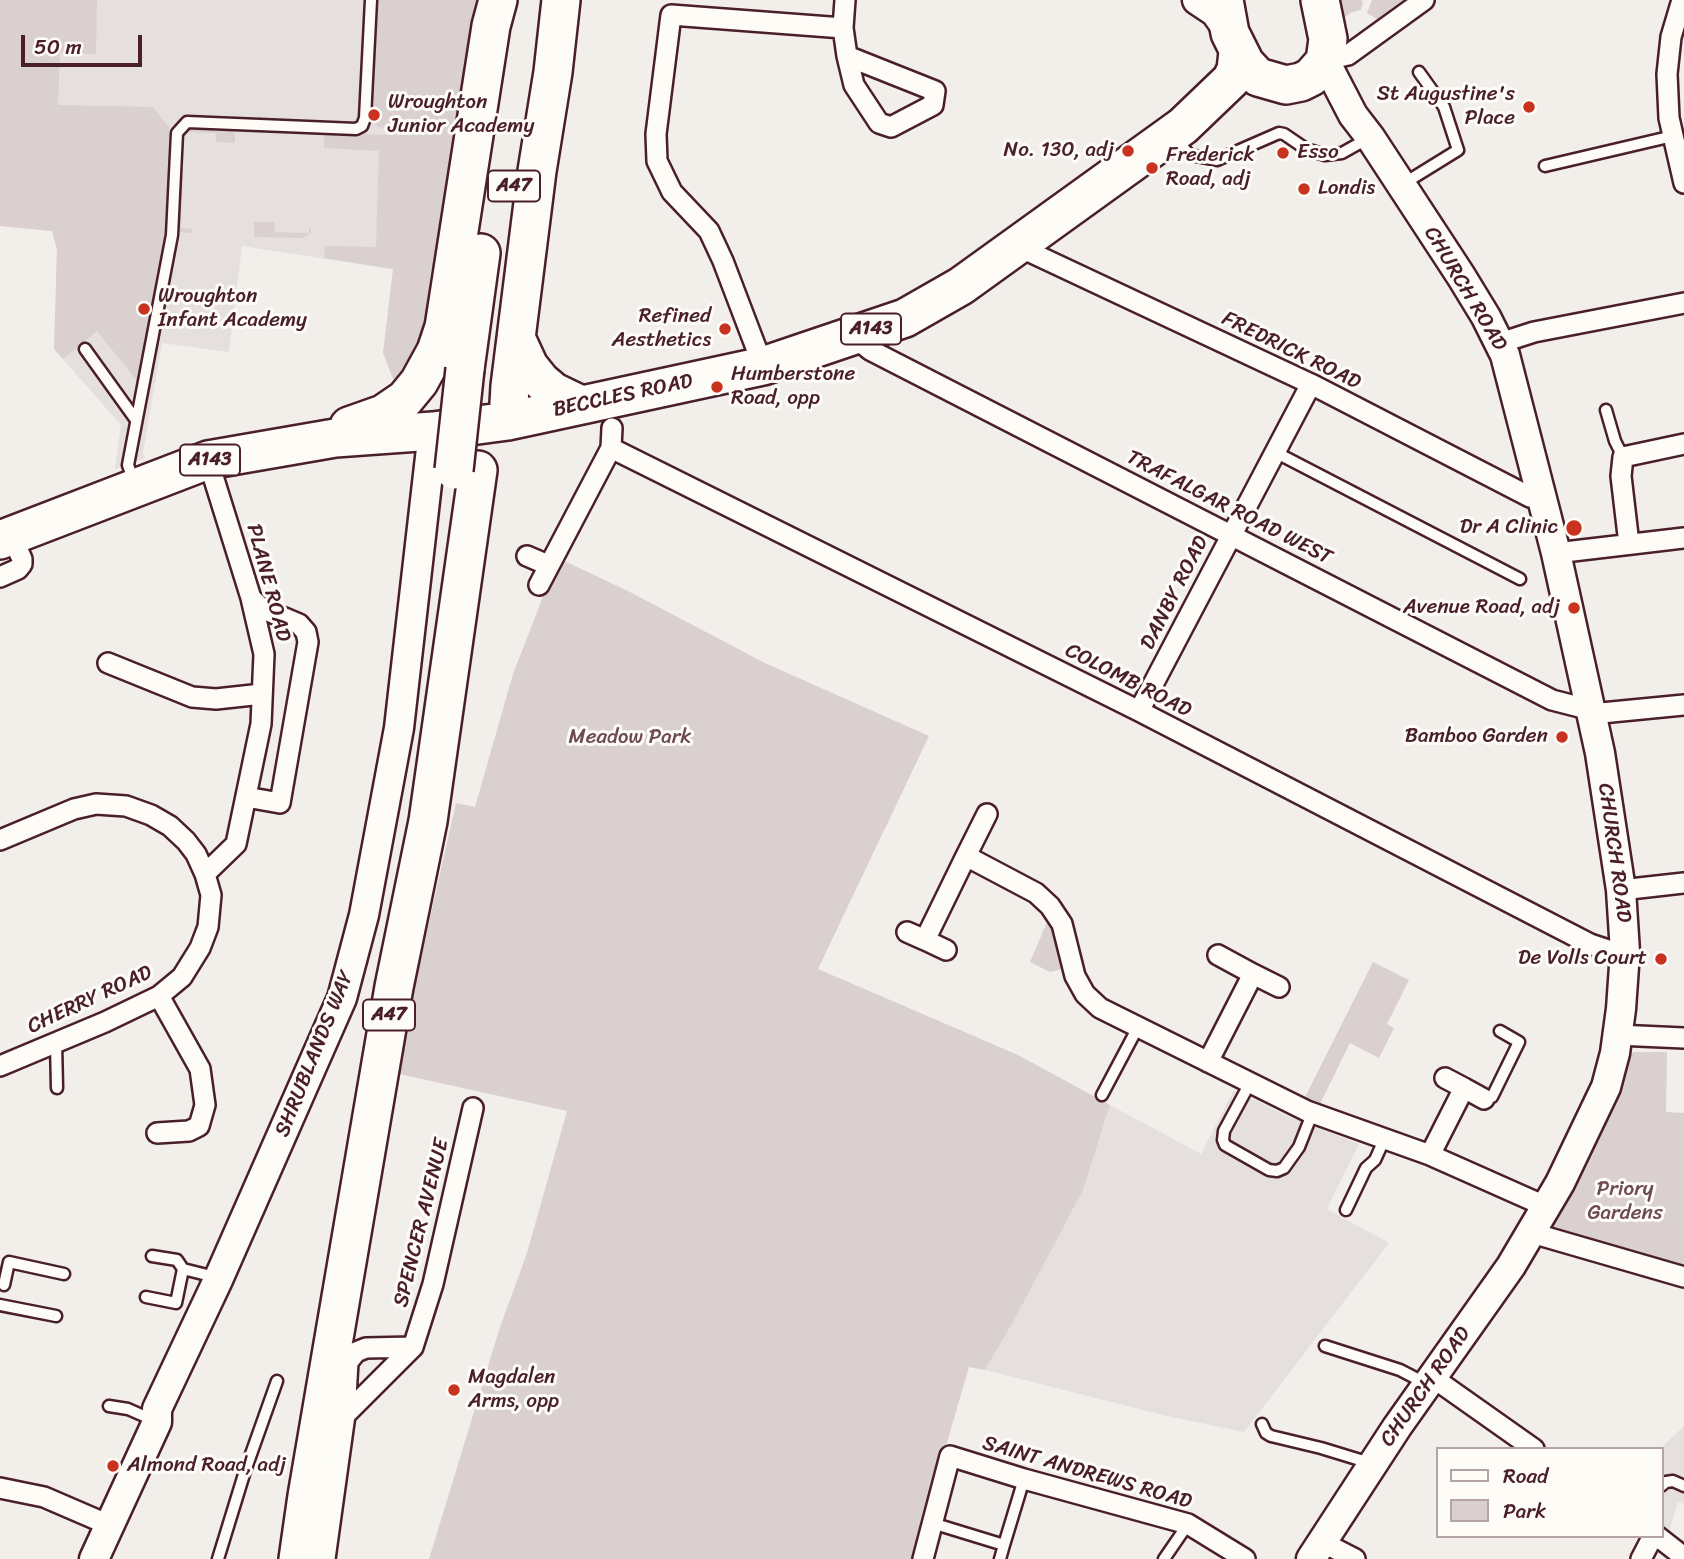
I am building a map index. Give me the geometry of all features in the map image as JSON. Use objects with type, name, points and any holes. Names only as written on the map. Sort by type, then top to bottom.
[{"type":"highway","name":"A47","points":[[335,439],[351,424],[383,414],[405,399],[419,382],[436,351],[444,327],[491,26],[498,0]]},
{"type":"highway","name":"A47","points":[[298,1559],[387,1027],[428,821],[518,0]]},
{"type":"highway","name":"A47","points":[[477,371],[541,0]]},
{"type":"highway","name":"A47","points":[[508,421],[516,340],[561,0]]},
{"type":"highway","points":[[1322,3],[1328,39],[1326,61]]},
{"type":"highway","points":[[1231,28],[1251,72],[1258,77],[1287,85]]},
{"type":"highway","name":"BECCLES ROAD","points":[[5,537],[208,460],[335,439],[433,431],[508,421],[763,366],[905,318],[961,286],[1177,131],[1231,80],[1236,69],[1231,28]]},
{"type":"highway","name":"BECCLES ROAD","points":[[1177,131],[1253,92],[1301,82],[1311,77],[1326,61]]},
{"type":"highway","name":"A47","points":[[433,431],[445,352],[444,327]]},
{"type":"highway","points":[[516,340],[529,366],[541,381],[554,392],[581,405]]},
{"type":"highway","name":"A47","points":[[277,1559],[342,1163],[466,470]]},
{"type":"main road","points":[[1197,0],[1231,28]]},
{"type":"main road","points":[[1326,61],[1353,115]]},
{"type":"main road","points":[[1287,85],[1323,98],[1353,115]]},
{"type":"main road","name":"CHURCH ROAD","points":[[1316,1550],[1372,1464],[1532,1233],[1587,1130],[1606,1087],[1617,1035],[1625,952],[1620,878],[1591,712],[1517,393],[1500,343],[1461,276],[1353,115]]},
{"type":"main road","name":"SHRUBLANDS WAY","points":[[94,1559],[157,1422],[157,1409],[219,1278],[342,998],[364,915],[400,728],[433,431]]},
{"type":"street","points":[[845,0],[843,28],[847,55],[854,85],[879,123],[891,127],[933,105],[935,91],[847,55]]},
{"type":"street","points":[[1326,61],[1348,55],[1424,0]]},
{"type":"street","points":[[1682,0],[1671,37],[1667,74],[1669,118],[1684,183]]},
{"type":"street","points":[[763,366],[709,231],[672,192],[657,161],[656,134],[672,8],[843,28]]},
{"type":"street","name":"FREDRICK ROAD","points":[[1017,246],[1311,384],[1530,496],[1543,498]]},
{"type":"street","points":[[1500,343],[1534,332],[1684,303]]},
{"type":"street","name":"TRAFALGAR ROAD WEST","points":[[853,336],[870,350],[1552,700],[1591,712],[1684,705]]},
{"type":"street","name":"DANBY ROAD","points":[[1139,711],[1311,384]]},
{"type":"street","name":"COLOMB ROAD","points":[[548,565],[611,438],[1590,944],[1625,952]]},
{"type":"street","points":[[1629,544],[1620,476],[1623,457],[1684,444]]},
{"type":"street","name":"PLANE ROAD","points":[[205,874],[236,844],[261,724],[264,654],[251,598],[208,460]]},
{"type":"street","name":"BECCLES ROAD","points":[[0,577],[18,569],[22,564],[22,559],[5,537]]},
{"type":"street","points":[[1556,553],[1684,538]]},
{"type":"street","points":[[527,556],[548,565],[538,585]]},
{"type":"street","points":[[246,797],[280,803],[308,642],[306,632],[299,624],[261,608],[251,598]]},
{"type":"street","points":[[108,663],[192,697],[216,699],[262,694]]},
{"type":"street","name":"CHERRY ROAD","points":[[0,840],[75,809],[96,804],[113,804],[151,815],[170,826],[196,854],[211,895],[208,928],[200,948],[182,977],[159,996],[0,1066]]},
{"type":"street","points":[[925,940],[987,814]]},
{"type":"street","points":[[966,856],[1036,893],[1050,906],[1062,924],[1075,976],[1085,994],[1100,1008],[1312,1114],[1430,1155],[1547,1207]]},
{"type":"street","points":[[1630,889],[1684,883]]},
{"type":"street","points":[[907,932],[946,950]]},
{"type":"street","points":[[1218,955],[1279,987]]},
{"type":"street","points":[[1208,1062],[1253,974]]},
{"type":"street","points":[[157,1133],[189,1131],[199,1126],[205,1105],[200,1069],[159,996]]},
{"type":"street","points":[[1617,1035],[1684,1038]]},
{"type":"street","points":[[1444,1078],[1485,1099]]},
{"type":"street","points":[[1430,1155],[1464,1088]]},
{"type":"street","name":"SPENCER AVENUE","points":[[345,1415],[413,1347],[433,1284],[473,1108]]},
{"type":"street","points":[[1532,1233],[1684,1277]]},
{"type":"street","points":[[325,1559],[345,1415],[348,1362],[356,1352],[383,1346],[413,1347]]},
{"type":"street","points":[[1430,1381],[1531,1447]]},
{"type":"street","name":"SAINT ANDREWS ROAD","points":[[932,1523],[950,1457],[1188,1524],[1245,1559]]},
{"type":"street","points":[[0,1488],[44,1497],[109,1525]]},
{"type":"street","points":[[923,1559],[932,1523]]},
{"type":"street","points":[[1641,1559],[1654,1538]]},
{"type":"street","points":[[1658,1538],[1684,1557]]},
{"type":"street","points":[[1316,1550],[1355,1559]]},
{"type":"lane","points":[[135,488],[128,465],[172,235],[177,133],[187,122],[356,129],[362,126],[365,118],[371,0]]},
{"type":"lane","points":[[1401,185],[1458,150],[1444,107],[1419,72]]},
{"type":"lane","points":[[1177,131],[1190,155],[1217,160],[1279,133],[1306,149],[1325,155],[1342,153],[1370,137]]},
{"type":"lane","points":[[1545,166],[1673,135]]},
{"type":"lane","points":[[85,349],[136,420]]},
{"type":"lane","points":[[1606,410],[1623,457]]},
{"type":"lane","points":[[1274,452],[1520,579]]},
{"type":"lane","points":[[1102,1095],[1138,1027]]},
{"type":"lane","points":[[1485,1099],[1492,1097],[1519,1042],[1500,1031]]},
{"type":"lane","points":[[56,1042],[57,1088]]},
{"type":"lane","points":[[1250,1083],[1224,1131],[1223,1140],[1225,1145],[1269,1170],[1277,1171],[1283,1168],[1299,1147],[1312,1114]]},
{"type":"lane","points":[[1346,1210],[1366,1168],[1375,1160],[1384,1140]]},
{"type":"lane","points":[[152,1256],[177,1260],[183,1269],[219,1278]]},
{"type":"lane","points":[[57,1316],[0,1305],[2,1285],[9,1262],[64,1274]]},
{"type":"lane","points":[[146,1297],[176,1303],[183,1269]]},
{"type":"lane","points":[[1325,1346],[1430,1381]]},
{"type":"lane","points":[[218,1559],[277,1381]]},
{"type":"lane","points":[[109,1406],[128,1409],[157,1422]]},
{"type":"lane","points":[[1262,1424],[1266,1433],[1271,1436],[1372,1464]]},
{"type":"lane","points":[[1000,1559],[1024,1479]]},
{"type":"lane","points":[[1663,1484],[1673,1481],[1684,1486]]},
{"type":"lane","points":[[932,1523],[1004,1545]]},
{"type":"lane","points":[[1164,1559],[1188,1524]]},
{"type":"shaded area","points":[[0,0],[479,0],[454,138],[441,230],[439,270],[431,269],[430,275],[242,246],[229,352],[162,343],[143,453],[145,458],[115,469],[121,425],[54,349],[57,250],[52,231],[0,226]]},
{"type":"shaded area","points":[[1234,1090],[1287,1116],[1359,1144],[1327,1209],[1389,1243],[1244,1432],[1167,1416],[985,1370],[1083,1190],[1110,1105],[1201,1154]]},
{"type":"shaded area","points":[[1684,1426],[1684,1504],[1678,1502],[1668,1535],[1663,1531],[1662,1447]]},
{"type":"green space","points":[[0,0],[97,0],[96,54],[60,53],[58,105],[153,107],[169,127],[164,245],[139,383],[97,331],[63,359],[54,349],[57,250],[52,231],[0,226]]},
{"type":"green space","points":[[377,0],[479,0],[454,138],[441,230],[439,270],[431,270],[423,339],[413,371],[393,379],[383,353],[393,269],[324,258],[325,246],[376,247],[379,151],[324,148],[324,133],[388,135],[389,128],[378,127],[372,119]]},
{"type":"green space","points":[[1340,0],[1362,0],[1363,3],[1361,10],[1345,17],[1345,31],[1349,36],[1345,47],[1339,6]]},
{"type":"green space","points":[[1372,0],[1403,0],[1377,19],[1367,13]]},
{"type":"green space","points":[[189,126],[226,127],[235,135],[235,143],[216,142],[216,133],[184,132],[181,228],[192,229],[193,233],[177,232],[180,136]]},
{"type":"green space","points":[[254,222],[274,222],[275,232],[309,233],[311,228],[311,233],[303,238],[254,237]]},
{"type":"green space","name":"Meadow Park","points":[[558,558],[628,591],[765,663],[929,736],[818,969],[1018,1055],[1110,1105],[1083,1190],[1014,1320],[985,1370],[969,1367],[913,1559],[429,1559],[500,1327],[527,1253],[567,1111],[395,1073],[456,803],[475,807],[513,674]]},
{"type":"green space","points":[[1050,915],[1067,968],[1050,972],[1030,962]]},
{"type":"green space","points":[[1373,962],[1409,980],[1387,1024],[1394,1028],[1379,1058],[1350,1043],[1319,1106],[1304,1099]]},
{"type":"green space","name":"Priory Gardens","points":[[1667,1052],[1666,1112],[1684,1113],[1684,1278],[1547,1243],[1549,1223],[1626,1054]]},
{"type":"place","name":"St Augustine's Place","points":[[1529,107]]},
{"type":"place","name":"Wroughton Junior Academy","points":[[374,115]]},
{"type":"place","name":"No. 130, adj","points":[[1128,151]]},
{"type":"place","name":"Esso","points":[[1283,153]]},
{"type":"place","name":"Frederick Road, adj","points":[[1152,168]]},
{"type":"place","name":"Londis","points":[[1304,189]]},
{"type":"place","name":"Wroughton Infant Academy","points":[[144,309]]},
{"type":"place","name":"Refined Aesthetics","points":[[725,329]]},
{"type":"place","name":"Humberstone Road, opp","points":[[717,387]]},
{"type":"place","name":"Dr A Clinic","points":[[1574,528]]},
{"type":"place","name":"Avenue Road, adj","points":[[1574,608]]},
{"type":"place","name":"Bamboo Garden","points":[[1562,737]]},
{"type":"place","name":"De Volls Court","points":[[1661,959]]},
{"type":"place","name":"Magdalen Arms, opp","points":[[454,1390]]},
{"type":"place","name":"Almond Road, adj","points":[[113,1466]]}]
